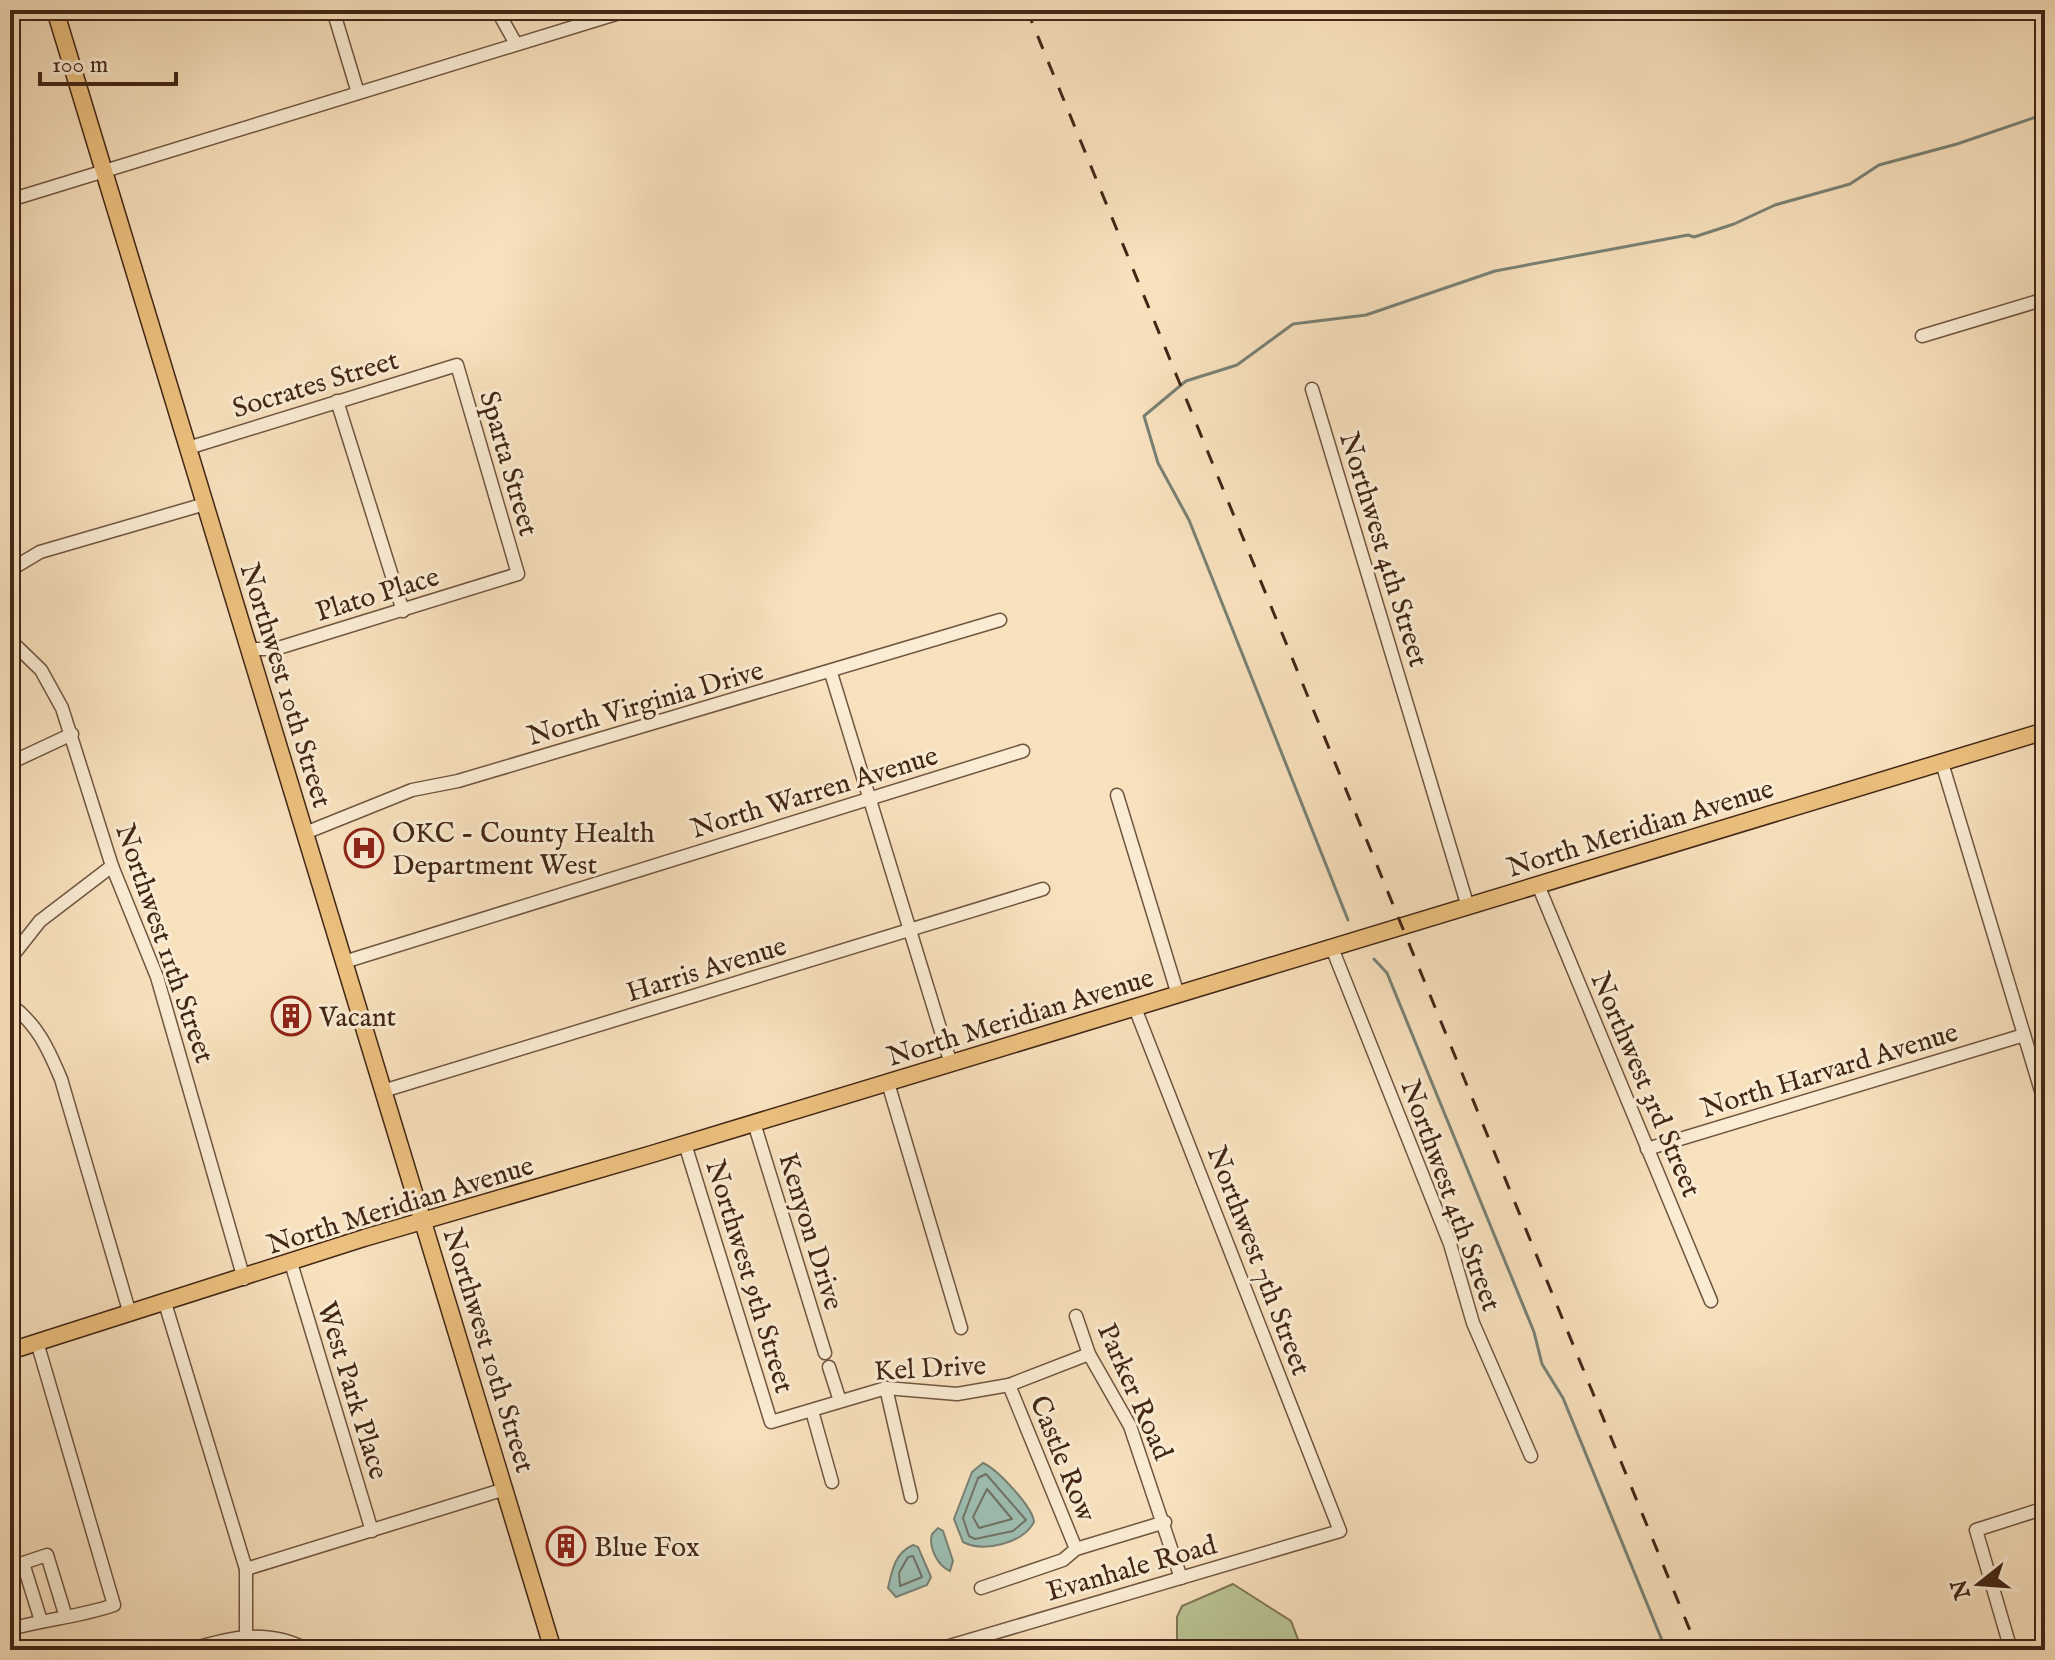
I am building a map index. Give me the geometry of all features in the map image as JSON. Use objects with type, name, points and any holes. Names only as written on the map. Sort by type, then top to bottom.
[{"type":"main road","name":"Northwest 10th Street","points":[[55,10],[553,1650]]},
{"type":"main road","name":"North Meridian Avenue","points":[[11,1346],[37,1342],[130,1314],[423,1221],[2045,731]]},
{"type":"street","points":[[333,10],[358,93]]},
{"type":"street","points":[[497,10],[516,44]]},
{"type":"street","points":[[10,200],[613,12],[629,10]]},
{"type":"street","points":[[1922,336],[2045,299]]},
{"type":"street","name":"Socrates Street","points":[[188,448],[457,365]]},
{"type":"street","name":"Sparta Street","points":[[457,365],[518,574]]},
{"type":"street","name":"Northwest 4th Street","points":[[1312,389],[1468,907]]},
{"type":"street","points":[[337,401],[403,611]]},
{"type":"street","points":[[10,570],[40,552],[205,504]]},
{"type":"street","name":"Plato Place","points":[[249,649],[275,649],[518,574]]},
{"type":"street","name":"North Virginia Drive","points":[[305,833],[412,790],[452,783],[831,673],[1000,620]]},
{"type":"street","name":"Northwest 11th Street","points":[[10,640],[41,670],[72,734],[112,866],[157,977],[244,1279]]},
{"type":"street","points":[[831,673],[951,1064]]},
{"type":"street","points":[[10,763],[72,734]]},
{"type":"street","name":"North Warren Avenue","points":[[344,962],[1023,751]]},
{"type":"street","points":[[1942,763],[2045,1104]]},
{"type":"street","points":[[1117,795],[1178,995]]},
{"type":"street","points":[[10,959],[40,921],[112,866]]},
{"type":"street","name":"Northwest 3rd Street","points":[[1538,885],[1711,1301]]},
{"type":"street","name":"Harris Avenue","points":[[383,1091],[1043,889]]},
{"type":"street","name":"Northwest 4th Street","points":[[1332,948],[1450,1244],[1473,1323],[1531,1456]]},
{"type":"street","points":[[10,1004],[30,1019],[47,1046],[61,1079],[130,1314]]},
{"type":"street","name":"Northwest 7th Street","points":[[1135,1008],[1340,1531]]},
{"type":"street","name":"North Harvard Avenue","points":[[1647,1149],[2024,1035]]},
{"type":"street","points":[[888,1083],[961,1328]]},
{"type":"street","name":"Kenyon Drive","points":[[754,1123],[825,1353]]},
{"type":"street","name":"Northwest 9th Street","points":[[685,1144],[771,1422]]},
{"type":"street","name":"West Park Place","points":[[291,1263],[372,1531]]},
{"type":"street","points":[[165,1303],[246,1569],[246,1635]]},
{"type":"street","name":"Parker Road","points":[[1076,1316],[1089,1354],[1130,1426],[1165,1522],[1181,1578]]},
{"type":"street","points":[[10,1629],[65,1614],[75,1618],[114,1605],[37,1342]]},
{"type":"street","name":"Kel Drive","points":[[771,1422],[886,1388],[957,1394],[1009,1385],[1089,1354]]},
{"type":"street","points":[[829,1367],[840,1401]]},
{"type":"street","name":"Castle Row","points":[[1009,1385],[1076,1549]]},
{"type":"street","points":[[886,1388],[911,1497]]},
{"type":"street","points":[[812,1411],[832,1482]]},
{"type":"street","points":[[246,1569],[505,1489]]},
{"type":"street","points":[[2011,1650],[1976,1530],[2045,1508]]},
{"type":"street","points":[[981,1588],[1063,1560],[1076,1549],[1165,1522]]},
{"type":"street","name":"Evanhale Road","points":[[936,1650],[1340,1531]]},
{"type":"street","points":[[41,1621],[23,1563],[47,1555],[65,1614]]},
{"type":"street","points":[[189,1650],[211,1647],[246,1635],[278,1638],[308,1650]]},
{"type":"green space","points":[[1233,1584],[1291,1621],[1302,1650],[1177,1650],[1177,1617],[1182,1606]]},
{"type":"water","points":[[983,1463],[1013,1489],[1028,1507],[1034,1522],[1021,1536],[992,1546],[963,1542],[954,1519],[972,1472]]},
{"type":"water","points":[[938,1528],[943,1531],[953,1561],[950,1571],[942,1565],[933,1550],[932,1534]]},
{"type":"water","points":[[913,1545],[918,1547],[931,1577],[927,1585],[896,1597],[888,1588],[893,1569],[898,1557]]},
{"type":"waterway","points":[[1348,920],[1189,520],[1158,463],[1144,416],[1186,381],[1237,365],[1293,324],[1366,315],[1495,271],[1688,235],[1694,237],[1734,224],[1775,205],[1850,184],[1879,165],[1957,144],[2045,114]]},
{"type":"waterway","points":[[1374,959],[1387,973],[1534,1332],[1542,1364],[1563,1398],[1666,1650]]},
{"type":"railway","points":[[1027,10],[1698,1650]]},
{"type":"place","name":"OKC - County Health Department West","points":[[364,848]]},
{"type":"place","name":"Vacant","points":[[291,1016]]},
{"type":"place","name":"Blue Fox","points":[[566,1546]]}]
